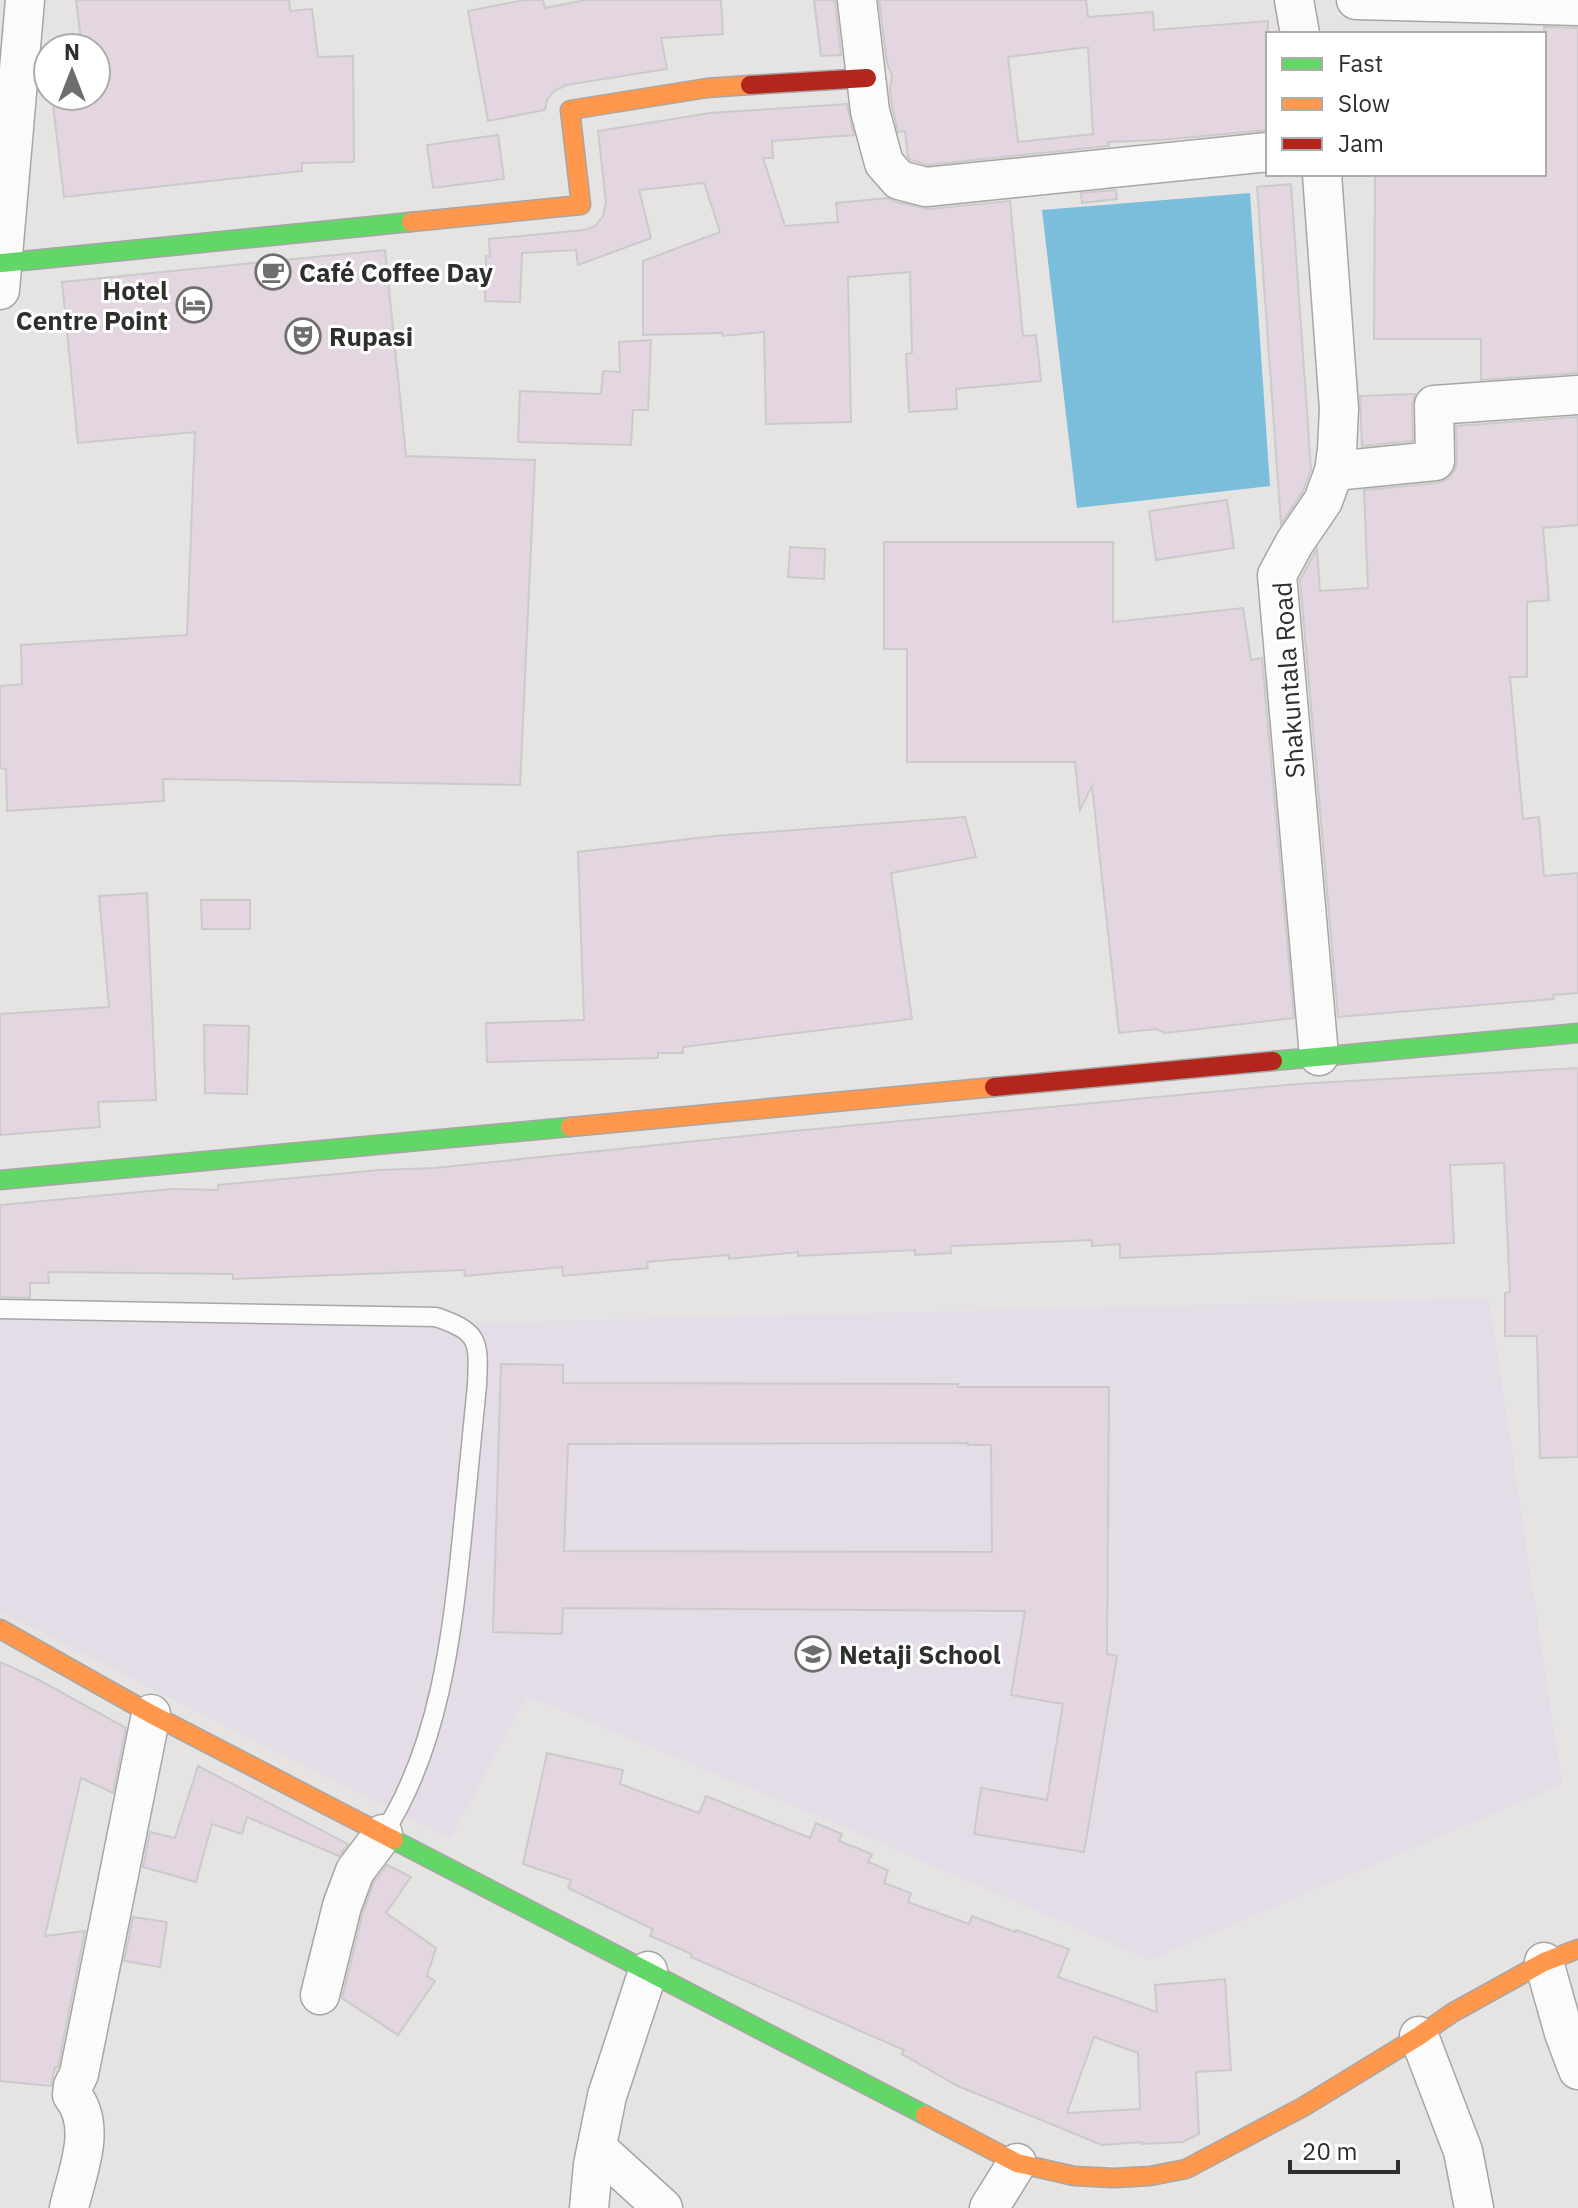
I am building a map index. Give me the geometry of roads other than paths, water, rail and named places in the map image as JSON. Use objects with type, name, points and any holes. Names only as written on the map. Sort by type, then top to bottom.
[{"type":"street","points":[[25,0],[1,276],[581,205],[570,110],[707,88],[867,78]]},
{"type":"street","points":[[857,0],[870,111],[884,163],[899,180],[926,187],[1266,152]]},
{"type":"street","points":[[1294,0],[1300,32]]},
{"type":"street","points":[[1356,0],[1578,6]]},
{"type":"street","name":"Shakuntala Road","points":[[1319,1056],[1277,575],[1323,501],[1334,471],[1339,409],[1322,176]]},
{"type":"street","points":[[1334,471],[1435,461],[1434,405],[1578,395]]},
{"type":"street","points":[[0,1180],[1578,1033]]},
{"type":"street","points":[[0,1629],[151,1714],[1017,2163],[1074,2176],[1114,2178],[1150,2176],[1186,2169],[1303,2107],[1452,2013],[1561,1955],[1564,2033],[1578,2070]]},
{"type":"street","points":[[69,2208],[86,2135],[83,2112],[72,2095],[73,2086],[79,2074],[151,1714]]},
{"type":"street","points":[[320,1995],[342,1906],[355,1871],[383,1834]]},
{"type":"street","points":[[589,2208],[607,2096],[648,1971]]},
{"type":"street","points":[[1419,2036],[1463,2151],[1474,2208]]},
{"type":"street","points":[[597,2148],[663,2208]]},
{"type":"street","points":[[989,2208],[1017,2163]]},
{"type":"lane","points":[[0,1309],[436,1317],[457,1324],[473,1335],[478,1355],[477,1385],[448,1653],[415,1772],[394,1818],[383,1834]]},
{"type":"water","points":[[1250,193],[1270,486],[1077,508],[1042,210]]},
{"type":"place","name":"Café Coffee Day","points":[[273,272]]},
{"type":"place","name":"Hotel Centre Point","points":[[194,305]]},
{"type":"place","name":"Rupasi","points":[[303,336]]},
{"type":"place","name":"Netaji School","points":[[813,1654]]}]
